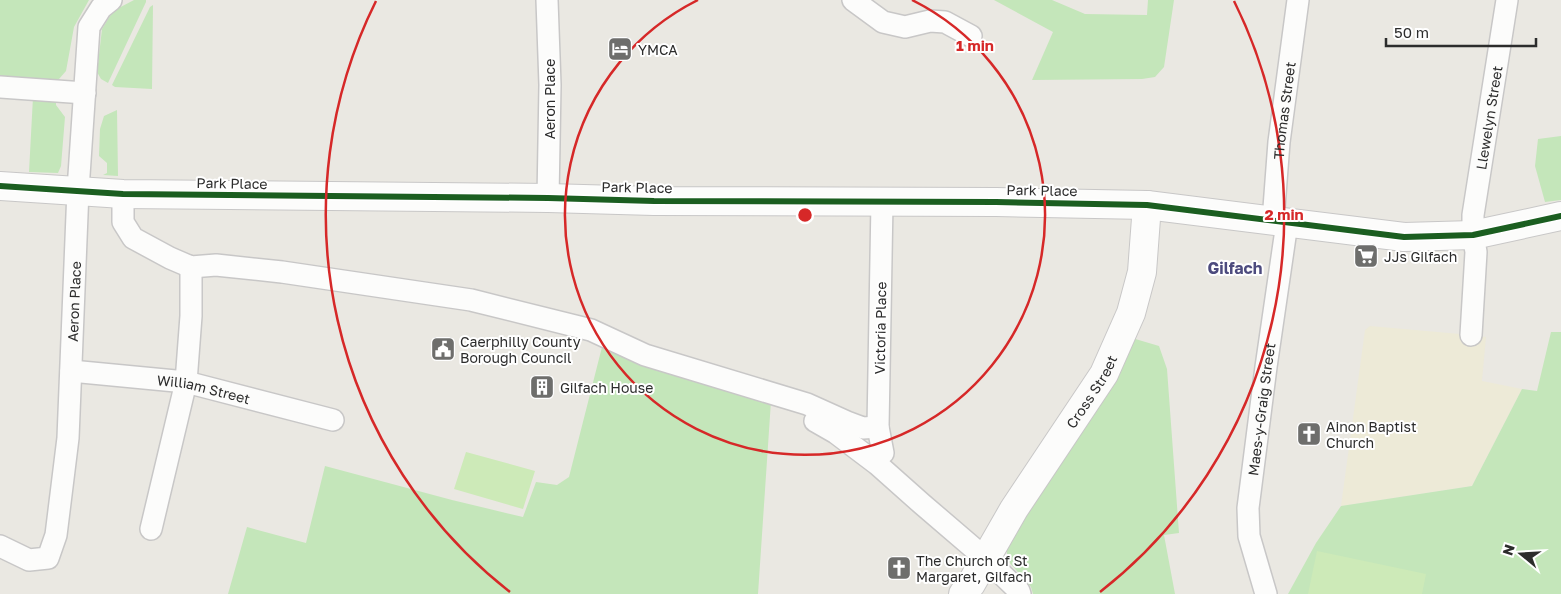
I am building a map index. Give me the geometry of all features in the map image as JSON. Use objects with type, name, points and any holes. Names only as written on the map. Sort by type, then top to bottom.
[{"type":"street","name":"Aeron Place","points":[[0,546],[29,560],[48,558],[58,526],[68,438],[78,190],[89,27],[101,8],[111,0]]},
{"type":"street","name":"Aeron Place","points":[[547,0],[550,85],[548,198]]},
{"type":"street","points":[[853,0],[883,22],[905,26],[930,20],[945,22],[971,36]]},
{"type":"street","name":"Thomas Street","points":[[1280,222],[1279,142],[1298,0]]},
{"type":"street","name":"Llewelyn Street","points":[[1471,335],[1476,252],[1473,235],[1473,215],[1507,0]]},
{"type":"street","points":[[0,87],[85,93]]},
{"type":"street","name":"Park Place","points":[[0,186],[123,194],[1147,205],[1404,237],[1473,235],[1561,216]]},
{"type":"street","points":[[123,194],[123,222],[133,238],[191,267],[216,265],[282,272],[471,300],[591,330],[645,355],[807,404],[864,428],[878,427]]},
{"type":"street","name":"Victoria Place","points":[[882,202],[878,427],[883,453]]},
{"type":"street","name":"Cross Street","points":[[963,594],[1014,509],[1104,374],[1131,312],[1142,272],[1147,205]]},
{"type":"street","name":"Maes-y-Graig Street","points":[[1266,594],[1249,536],[1248,508],[1266,367],[1280,222]]},
{"type":"street","points":[[151,530],[186,382],[191,316],[191,267]]},
{"type":"street","name":"William Street","points":[[71,371],[186,382],[333,420]]},
{"type":"street","points":[[804,415],[836,433],[877,464],[986,558],[1020,594]]},
{"type":"shaded area","points":[[1370,326],[1486,337],[1482,381],[1522,389],[1472,486],[1341,506],[1365,330]]},
{"type":"green space","points":[[0,0],[89,0],[74,27],[66,71],[59,79],[31,82],[0,79]]},
{"type":"green space","points":[[134,0],[146,0],[146,2],[108,83],[101,79],[97,72],[102,29],[113,11]]},
{"type":"green space","points":[[994,0],[1052,0],[1085,14],[1147,15],[1148,0],[1174,0],[1164,67],[1155,77],[1142,79],[1032,80],[1053,32]]},
{"type":"green space","points":[[153,5],[152,89],[115,87],[112,85],[150,7]]},
{"type":"green space","points":[[33,97],[56,99],[56,105],[65,117],[61,166],[58,173],[29,172]]},
{"type":"green space","points":[[117,110],[118,176],[103,175],[107,173],[107,163],[99,156],[100,129],[104,116]]},
{"type":"green space","points":[[1561,136],[1561,200],[1545,202],[1535,166],[1538,139]]},
{"type":"green space","points":[[1551,332],[1561,332],[1561,594],[1288,594],[1316,543],[1341,506],[1472,486],[1522,389],[1537,391]]},
{"type":"green space","points":[[1132,338],[1159,346],[1167,369],[1179,533],[1164,535],[1175,594],[1033,594],[1031,587],[1008,561],[1005,537]]},
{"type":"green space","points":[[602,347],[771,401],[758,594],[228,594],[247,527],[306,543],[325,466],[523,517],[536,482],[557,485],[569,477]]},
{"type":"green space","points":[[466,452],[535,471],[523,509],[454,489]]},
{"type":"green space","points":[[1317,551],[1426,574],[1422,594],[1308,594]]},
{"type":"cycle path","points":[[0,186],[123,194],[1147,205],[1404,237],[1473,235],[1561,216]]},
{"type":"place","name":"YMCA","points":[[620,49]]},
{"type":"place","name":"JJs Gilfach","points":[[1366,256]]},
{"type":"place","name":"Caerphilly County Borough Council","points":[[443,349]]},
{"type":"place","name":"Gilfach House","points":[[542,387]]},
{"type":"place","name":"Ainon Baptist Church","points":[[1309,434]]},
{"type":"place","name":"The Church of St Margaret, Gilfach","points":[[899,568]]},
{"type":"district","name":"Gilfach","points":[[1235,268]]}]
